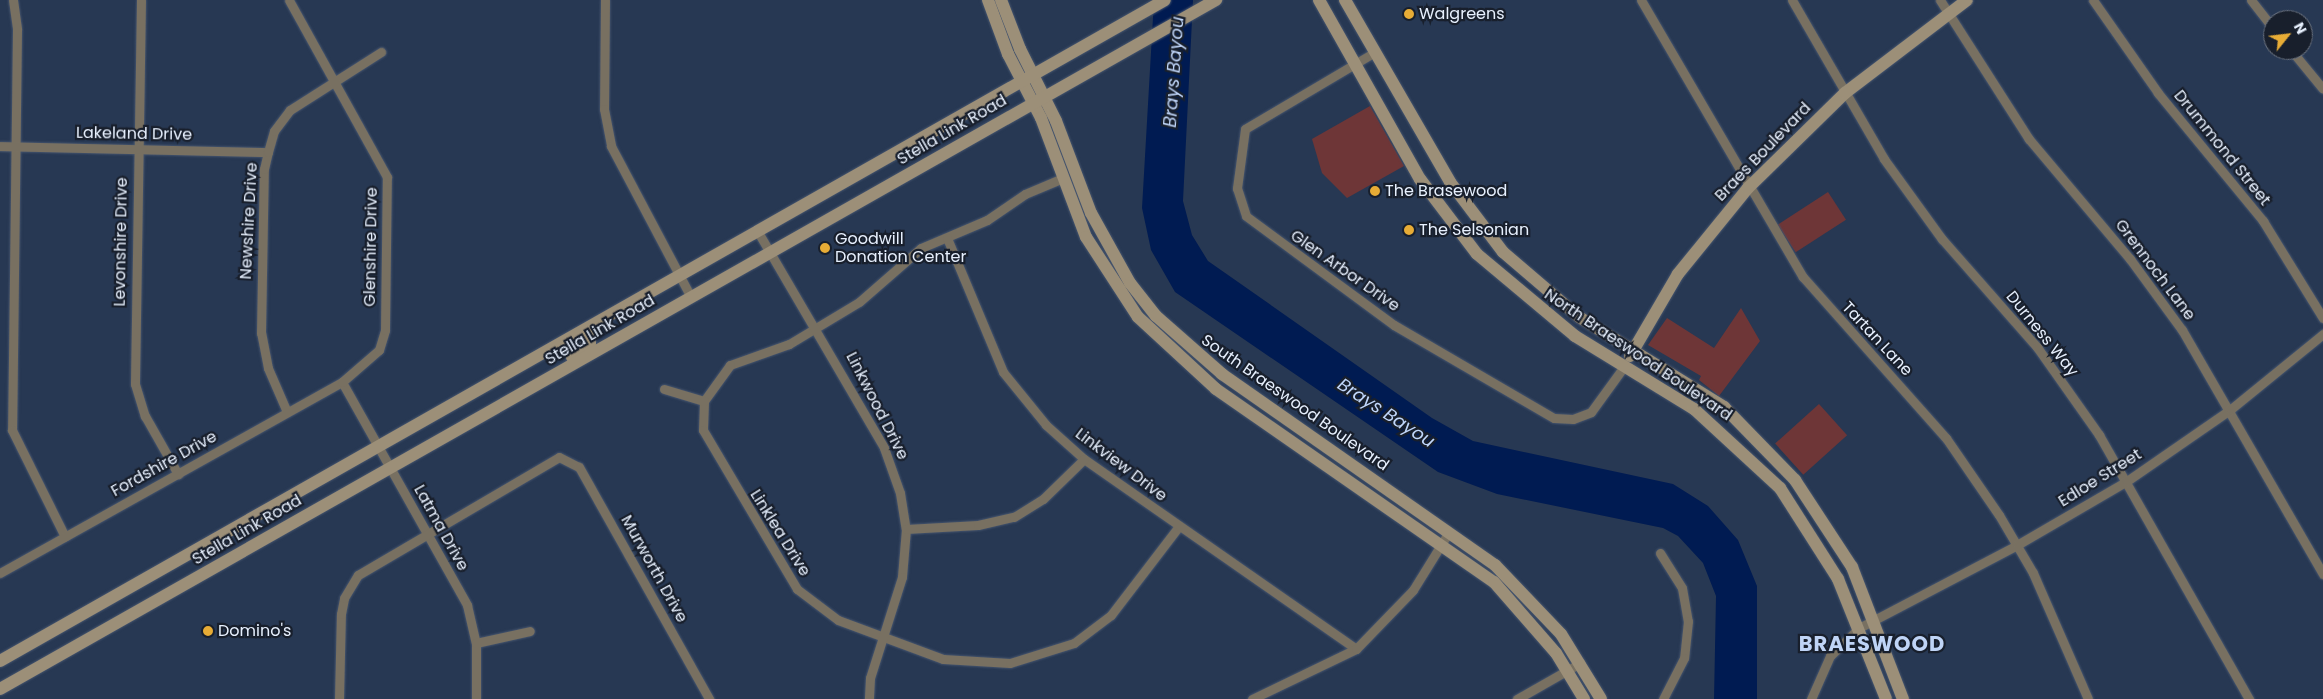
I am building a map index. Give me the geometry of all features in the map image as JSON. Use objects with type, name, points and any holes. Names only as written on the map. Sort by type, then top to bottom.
[{"type":"main road","name":"South Braeswood Boulevard","points":[[988,0],[1039,99],[1091,213],[1130,282],[1156,316],[1222,374],[1449,532],[1521,590],[1580,663],[1601,699]]},
{"type":"main road","name":"South Braeswood Boulevard","points":[[1001,0],[1028,78]]},
{"type":"main road","name":"Stella Link Road","points":[[0,662],[1165,0]]},
{"type":"main road","name":"North Braeswood Boulevard","points":[[1319,0],[1420,179],[1460,234],[1496,272],[1575,336],[1625,365],[1725,433],[1782,490],[1838,579],[1886,699]]},
{"type":"main road","name":"North Braeswood Boulevard","points":[[1345,0],[1450,182],[1503,252],[1579,317],[1724,407],[1795,480],[1830,528],[1876,620],[1903,699]]},
{"type":"main road","name":"Braes Boulevard","points":[[1625,365],[1678,274],[1748,188],[1845,93],[1967,0]]},
{"type":"main road","name":"Stella Link Road","points":[[1,685],[173,591],[1214,1]]},
{"type":"main road","name":"South Braeswood Boulevard","points":[[1039,99],[1063,178],[1105,271],[1138,317],[1182,362],[1494,582],[1568,670],[1584,699]]},
{"type":"main road","points":[[843,184],[855,204]]},
{"type":"main road","points":[[1496,272],[1503,252]]},
{"type":"main road","points":[[547,378],[590,343],[587,328]]},
{"type":"main road","points":[[1782,490],[1795,480]]},
{"type":"main road","points":[[261,513],[273,534]]},
{"type":"main road","points":[[161,570],[173,591]]},
{"type":"street","points":[[13,0],[16,146],[12,430],[65,537]]},
{"type":"street","name":"Levonshire Drive","points":[[141,0],[135,384],[145,416],[178,474]]},
{"type":"street","name":"Glenshire Drive","points":[[289,0],[382,162],[388,193],[385,330],[370,362],[342,382]]},
{"type":"street","points":[[605,0],[604,109],[612,146],[691,297]]},
{"type":"street","name":"Tartan Lane","points":[[1641,0],[1748,188],[1803,277],[1946,438],[2017,545],[2088,699]]},
{"type":"street","name":"Durness Way","points":[[1792,0],[1884,159],[1942,239],[2037,347],[2127,480],[2249,699]]},
{"type":"street","name":"Grennoch Lane","points":[[1940,0],[2029,139],[2156,293],[2231,409],[2323,574]]},
{"type":"street","name":"Drummond Street","points":[[2093,0],[2158,93],[2263,221],[2323,318]]},
{"type":"street","points":[[2251,0],[2263,15]]},
{"type":"street","name":"Newshire Drive","points":[[287,412],[268,368],[261,333],[268,152],[274,131],[290,110],[334,78],[381,52]]},
{"type":"street","name":"Glen Arbor Drive","points":[[1374,52],[1245,129],[1237,188],[1246,216],[1394,325],[1554,418],[1574,419],[1590,412],[1625,365]]},
{"type":"street","points":[[2299,60],[2323,90]]},
{"type":"street","name":"Lakeland Drive","points":[[0,146],[268,152]]},
{"type":"street","points":[[664,389],[704,401],[730,365],[777,350],[818,328],[859,302],[901,261],[1063,178]]},
{"type":"street","name":"Linkwood Drive","points":[[758,232],[773,250],[818,328],[890,462],[906,529],[902,577],[870,678],[869,699]]},
{"type":"street","name":"Linkview Drive","points":[[947,238],[1002,372],[1022,400],[1084,459],[1356,649]]},
{"type":"street","name":"Edloe Street","points":[[1876,620],[2017,545],[2127,480],[2231,409],[2323,334]]},
{"type":"street","name":"Fordshire Drive","points":[[0,573],[342,382]]},
{"type":"street","name":"Latma Drive","points":[[342,382],[467,605],[476,642],[476,699]]},
{"type":"street","name":"Linklea Drive","points":[[704,401],[702,418],[707,439],[786,574],[822,611],[943,659],[989,665],[1054,652],[1092,632],[1111,615],[1179,526]]},
{"type":"street","name":"Murworth Drive","points":[[427,533],[553,459],[567,457],[579,467],[710,699]]},
{"type":"street","points":[[906,529],[978,525],[1014,517],[1043,500],[1084,459]]},
{"type":"street","points":[[1252,699],[1356,649],[1396,612],[1449,532]]},
{"type":"street","points":[[339,699],[341,614],[349,587],[367,568],[427,533]]},
{"type":"street","points":[[1660,552],[1682,588],[1688,621],[1684,658],[1663,699]]},
{"type":"street","points":[[1811,699],[1830,656],[1859,628],[1876,620]]},
{"type":"street","points":[[476,642],[530,631]]},
{"type":"street","points":[[1517,699],[1580,663]]},
{"type":"shaded area","points":[[1370,106],[1404,166],[1347,198],[1322,173],[1312,139]]},
{"type":"shaded area","points":[[1828,192],[1846,220],[1796,252],[1778,225]]},
{"type":"shaded area","points":[[1741,308],[1760,341],[1719,396],[1699,380],[1701,376],[1648,345],[1667,318],[1714,348]]},
{"type":"shaded area","points":[[1819,404],[1847,435],[1803,475],[1775,443]]},
{"type":"water","name":"Brays Bayou","points":[[1154,0],[1193,0],[1183,201],[1192,235],[1208,261],[1432,418],[1473,441],[1673,484],[1708,506],[1738,540],[1757,586],[1757,699],[1714,699],[1716,596],[1703,563],[1678,536],[1663,528],[1497,494],[1438,472],[1175,292],[1151,250],[1142,208]]},
{"type":"place","name":"Walgreens","points":[[1409,14]]},
{"type":"place","name":"The Brasewood","points":[[1375,191]]},
{"type":"place","name":"The Selsonian","points":[[1409,230]]},
{"type":"place","name":"Goodwill Donation Center","points":[[825,248]]},
{"type":"place","name":"Domino's","points":[[208,631]]},
{"type":"district","name":"BRAESWOOD","points":[[1872,644]]}]
